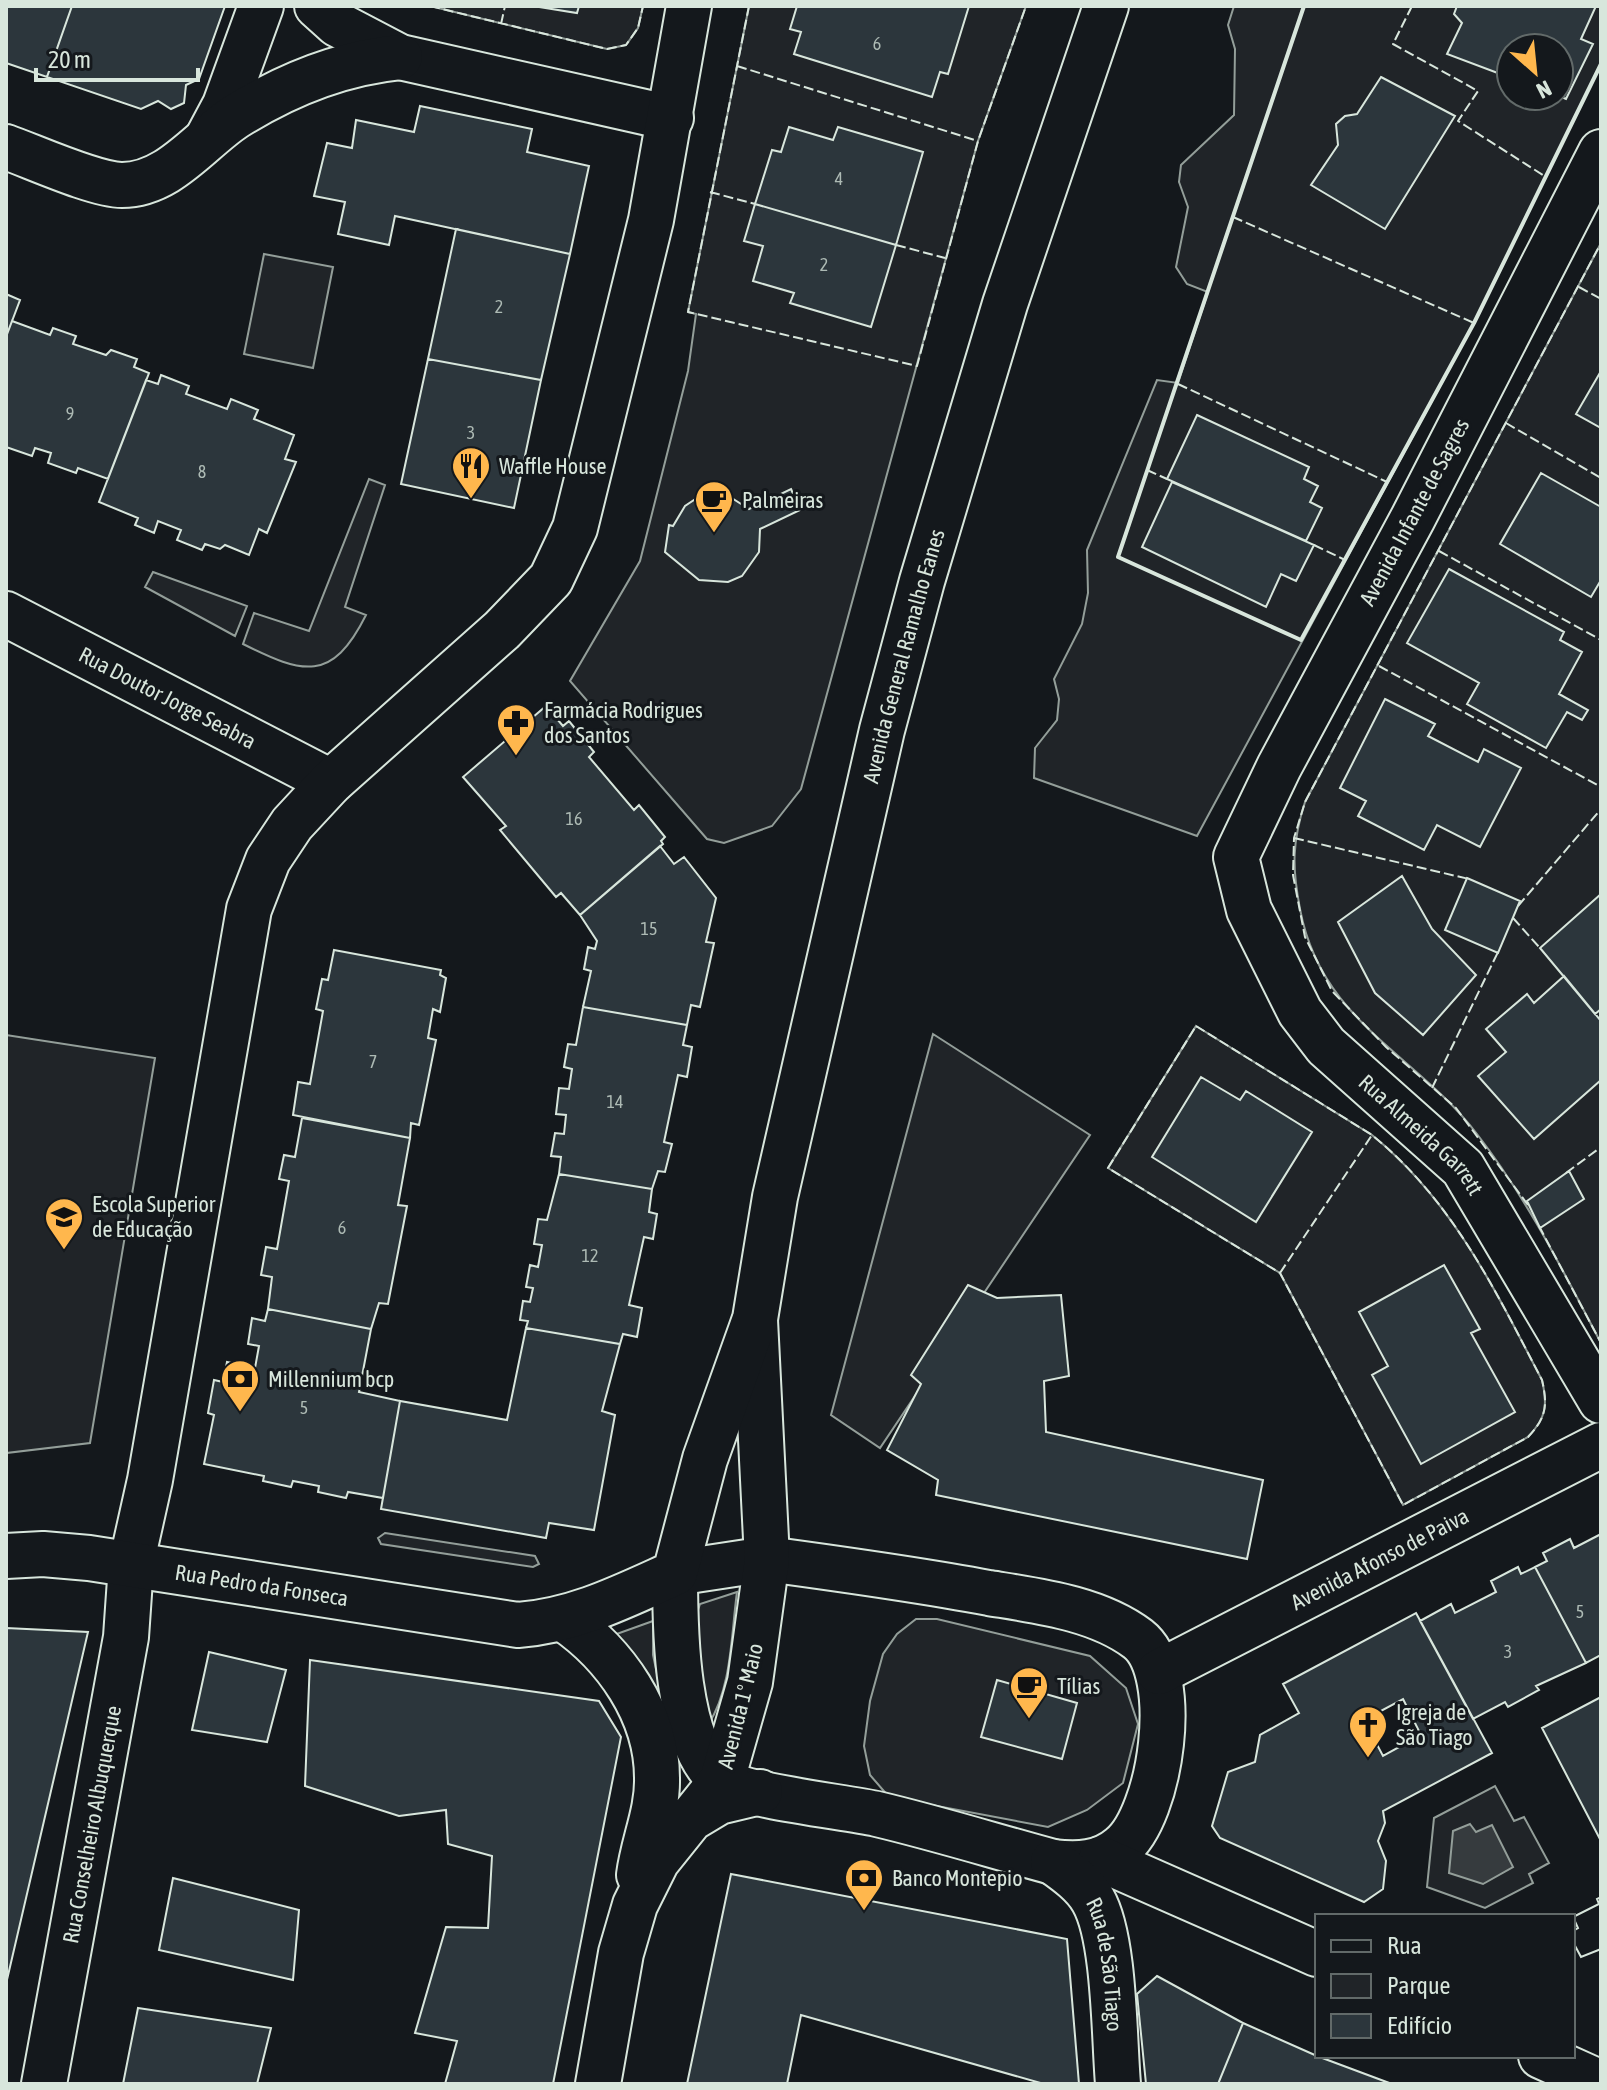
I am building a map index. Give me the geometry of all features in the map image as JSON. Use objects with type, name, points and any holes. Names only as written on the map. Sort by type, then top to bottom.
[{"type":"street","points":[[208,138],[225,105],[261,6]]},
{"type":"street","points":[[317,6],[337,24],[400,57],[671,118]]},
{"type":"street","name":"Rua Conselheiro Albuquerque","points":[[44,2084],[126,1637],[131,1565],[153,1464],[249,909],[268,860],[292,824],[331,782],[502,630],[551,579],[575,528],[651,220],[689,6]]},
{"type":"street","name":"Avenida General Ramalho Eanes","points":[[675,1573],[705,1459],[755,1319],[775,1197],[882,730],[922,581],[1005,304],[1106,6]]},
{"type":"street","points":[[6,147],[122,185],[178,165],[208,138],[264,100],[302,82],[344,65],[400,57]]},
{"type":"street","name":"Avenida Infante de Sagres","points":[[1238,874],[1236,857],[1279,767],[1413,518],[1601,152]]},
{"type":"street","name":"Rua Doutor Jorge Seabra","points":[[6,614],[331,782]]},
{"type":"street","name":"Rua Almeida Garrett","points":[[1238,874],[1249,910],[1300,1012],[1326,1046],[1463,1168],[1601,1401]]},
{"type":"street","name":"Avenida General Ramalho Eanes","points":[[755,1319],[767,1559]]},
{"type":"street","name":"Avenida Afonso de Paiva","points":[[1159,1672],[1601,1445]]},
{"type":"street","name":"Rua Pedro da Fonseca","points":[[6,1556],[43,1554],[131,1565],[518,1625],[564,1619],[592,1610],[675,1573],[767,1559],[914,1579],[1049,1603],[1103,1620],[1140,1641],[1159,1672]]},
{"type":"street","name":"Avenida 1º Maio","points":[[741,1786],[750,1682],[767,1559]]},
{"type":"street","name":"Avenida 1º Maio","points":[[675,1573],[679,1683],[704,1755],[741,1786]]},
{"type":"street","points":[[564,1619],[602,1649],[633,1694],[654,1748],[657,1779],[598,2084]]},
{"type":"street","points":[[635,1905],[657,1861],[692,1818],[741,1786],[878,1814],[1053,1862],[1077,1865],[1101,1859],[1123,1846],[1137,1829],[1152,1789],[1161,1737],[1159,1672]]},
{"type":"street","points":[[1101,1859],[1315,1953]]},
{"type":"street","name":"Rua de São Tiago","points":[[1053,1862],[1075,1878],[1093,1900],[1105,1938],[1118,2084]]},
{"type":"street","points":[[1545,2058],[1601,2083]]},
{"type":"green space","points":[[430,6],[643,6],[638,28],[626,45],[607,49]]},
{"type":"green space","points":[[749,6],[1026,6],[978,141],[801,789],[772,826],[724,843],[707,839],[570,681],[640,561],[688,371],[696,314],[688,312]]},
{"type":"green space","points":[[1234,6],[1601,6],[1601,64],[1474,323],[1197,836],[1034,778],[1035,748],[1057,720],[1059,699],[1054,679],[1082,624],[1088,593],[1087,550],[1157,380],[1178,383],[1208,292],[1187,284],[1176,267],[1188,207],[1179,182],[1181,165],[1234,115],[1235,49],[1228,25]]},
{"type":"green space","points":[[1601,243],[1601,1343],[1528,1210],[1477,1134],[1426,1081],[1373,1034],[1328,980],[1311,948],[1300,909],[1295,855],[1305,802]]},
{"type":"green space","points":[[264,254],[333,267],[313,368],[244,354]]},
{"type":"green space","points":[[369,479],[385,485],[345,607],[366,615],[353,637],[328,662],[314,666],[283,662],[243,644],[254,613],[309,631]]},
{"type":"green space","points":[[153,572],[247,606],[235,636],[145,587]]},
{"type":"green space","points":[[1196,1026],[1372,1135],[1426,1188],[1470,1248],[1542,1380],[1544,1411],[1539,1424],[1528,1437],[1403,1505],[1280,1273],[1108,1168]]},
{"type":"green space","points":[[933,1034],[1090,1135],[880,1448],[831,1415]]},
{"type":"green space","points":[[6,1035],[155,1058],[90,1443],[6,1453]]},
{"type":"green space","points":[[385,1533],[535,1556],[539,1564],[533,1567],[381,1544],[378,1538]]},
{"type":"green space","points":[[737,1592],[726,1678],[708,1725],[693,1625],[700,1604]]},
{"type":"green space","points":[[916,1619],[937,1619],[1090,1656],[1126,1688],[1138,1724],[1123,1783],[1087,1810],[1048,1827],[889,1797],[870,1775],[864,1746],[870,1701],[883,1654],[897,1634]]},
{"type":"green space","points":[[653,1621],[653,1655],[666,1717],[611,1636]]},
{"type":"green space","points":[[1495,1786],[1514,1821],[1524,1817],[1549,1863],[1529,1874],[1533,1883],[1485,1908],[1427,1887],[1434,1818]]},
{"type":"shaded area","points":[[1470,1824],[1476,1832],[1492,1825],[1513,1867],[1483,1884],[1449,1873],[1453,1831]]},
{"type":"building","points":[[6,6],[72,6],[47,77],[6,63]]},
{"type":"building","points":[[72,6],[225,6],[199,79],[186,85],[184,103],[171,109],[158,101],[141,109],[47,77]]},
{"type":"building","points":[[533,6],[579,6],[577,13]]},
{"type":"building","points":[[797,6],[969,6],[948,74],[940,72],[932,97],[794,54],[801,32],[790,29]]},
{"type":"building","points":[[1457,6],[1596,6],[1581,39],[1593,44],[1575,81],[1575,32],[1495,32],[1495,72],[1447,54],[1462,23],[1454,14]]},
{"type":"building","points":[[1381,77],[1455,116],[1385,229],[1311,185],[1338,145],[1336,124],[1345,116],[1357,114]]},
{"type":"building","points":[[420,106],[532,129],[527,152],[589,166],[570,254],[395,216],[389,245],[338,234],[345,202],[314,196],[327,143],[352,148],[356,120],[414,132]]},
{"type":"building","points":[[789,127],[833,140],[838,127],[923,152],[896,245],[755,204],[772,150],[781,152]]},
{"type":"building","points":[[755,204],[896,245],[871,327],[790,303],[794,293],[753,281],[763,246],[744,241]]},
{"type":"building","points":[[456,229],[570,254],[541,380],[428,359]]},
{"type":"building","points":[[6,294],[20,300],[6,337]]},
{"type":"building","points":[[12,321],[50,335],[53,328],[76,336],[73,344],[106,355],[111,350],[137,359],[134,367],[149,373],[108,479],[78,468],[76,473],[48,463],[51,453],[35,448],[32,456],[6,447],[6,337]]},
{"type":"building","points":[[428,359],[541,380],[514,508],[401,484]]},
{"type":"building","points":[[1601,371],[1601,428],[1576,414]]},
{"type":"building","points":[[161,375],[189,386],[186,394],[227,409],[231,399],[258,410],[254,419],[294,435],[285,459],[296,462],[267,533],[259,529],[249,555],[225,545],[220,549],[205,544],[202,550],[177,540],[181,530],[158,521],[154,533],[135,525],[138,518],[99,502],[146,380],[158,384]]},
{"type":"building","points":[[1197,415],[1309,467],[1304,479],[1318,486],[1310,502],[1322,508],[1306,541],[1167,479]]},
{"type":"building","points":[[1541,473],[1601,507],[1601,580],[1591,597],[1500,544]]},
{"type":"building","points":[[1172,482],[1314,545],[1296,581],[1281,574],[1266,607],[1142,547]]},
{"type":"building","name":"Palmeiras","points":[[791,489],[800,510],[760,529],[759,552],[742,576],[728,582],[699,580],[665,552],[669,525],[673,526],[685,506],[697,498],[727,495],[749,509]]},
{"type":"building","points":[[1449,569],[1564,632],[1560,640],[1582,652],[1559,694],[1588,710],[1582,720],[1567,712],[1546,748],[1467,704],[1479,683],[1407,643]]},
{"type":"building","points":[[1385,699],[1435,724],[1428,736],[1478,762],[1484,749],[1521,768],[1480,847],[1437,825],[1424,850],[1358,816],[1366,801],[1340,788]]},
{"type":"building","points":[[546,706],[563,726],[569,721],[594,752],[589,757],[634,810],[639,805],[665,837],[661,841],[663,844],[580,915],[561,893],[556,897],[500,830],[506,826],[463,777]]},
{"type":"building","points":[[660,846],[674,864],[684,857],[716,898],[706,942],[714,943],[700,1007],[691,1005],[687,1025],[583,1007],[591,971],[584,969],[588,947],[595,949],[597,941],[580,915]]},
{"type":"building","points":[[1402,876],[1432,929],[1476,975],[1423,1035],[1375,993],[1338,922]]},
{"type":"building","points":[[1467,878],[1520,901],[1498,953],[1445,930]]},
{"type":"building","points":[[1601,894],[1601,1009],[1595,1014],[1540,948]]},
{"type":"building","points":[[334,950],[441,970],[440,975],[446,978],[440,1012],[433,1009],[428,1038],[436,1040],[419,1125],[411,1123],[410,1138],[293,1115],[298,1082],[310,1084],[323,1011],[316,1009],[322,979],[328,980]]},
{"type":"building","points":[[1564,976],[1601,1021],[1601,1080],[1534,1139],[1478,1076],[1506,1052],[1486,1029],[1527,994],[1534,1003]]},
{"type":"building","points":[[583,1007],[687,1025],[683,1045],[692,1047],[687,1077],[678,1075],[664,1142],[672,1144],[665,1172],[658,1171],[652,1189],[559,1174],[561,1157],[551,1156],[555,1133],[564,1134],[566,1115],[556,1114],[559,1088],[569,1089],[572,1069],[564,1067],[568,1044],[576,1045]]},
{"type":"building","points":[[1201,1077],[1240,1100],[1246,1091],[1312,1132],[1256,1222],[1152,1157]]},
{"type":"building","points":[[302,1118],[410,1138],[398,1205],[407,1206],[388,1304],[379,1303],[371,1329],[268,1309],[272,1277],[261,1275],[266,1247],[277,1249],[289,1181],[279,1179],[284,1155],[295,1157]]},
{"type":"building","points":[[1569,1171],[1584,1199],[1540,1228],[1527,1201]]},
{"type":"building","points":[[559,1174],[652,1189],[649,1212],[657,1214],[653,1239],[644,1237],[629,1305],[642,1308],[637,1337],[623,1334],[620,1344],[526,1328],[528,1321],[520,1320],[523,1301],[530,1302],[533,1288],[526,1287],[530,1265],[538,1267],[542,1245],[534,1244],[538,1219],[547,1220]]},
{"type":"building","points":[[1444,1265],[1480,1329],[1471,1333],[1515,1412],[1421,1464],[1372,1375],[1388,1366],[1359,1312]]},
{"type":"building","points":[[968,1285],[997,1298],[1061,1295],[1069,1376],[1044,1381],[1046,1432],[1263,1480],[1247,1559],[936,1495],[938,1480],[887,1450],[921,1384],[911,1375]]},
{"type":"building","points":[[268,1309],[371,1329],[359,1392],[400,1401],[383,1498],[348,1492],[346,1498],[318,1492],[319,1486],[293,1481],[291,1487],[263,1481],[264,1476],[204,1464],[214,1415],[208,1413],[214,1380],[223,1382],[227,1362],[255,1368],[259,1346],[248,1344],[252,1318],[265,1321]]},
{"type":"building","points":[[526,1328],[620,1344],[602,1411],[615,1415],[594,1530],[549,1523],[546,1538],[381,1509],[400,1401],[507,1420]]},
{"type":"building","points":[[1601,1534],[1601,1655],[1586,1663],[1535,1567],[1547,1561],[1543,1553],[1570,1539],[1574,1548]]},
{"type":"building","points":[[1518,1567],[1521,1574],[1535,1567],[1586,1663],[1536,1686],[1539,1690],[1508,1707],[1505,1702],[1473,1719],[1420,1621],[1451,1604],[1455,1613],[1496,1592],[1491,1581]]},
{"type":"building","name":"Igreja de São Tiago","points":[[1416,1613],[1492,1753],[1383,1811],[1385,1823],[1378,1841],[1386,1861],[1383,1889],[1364,1902],[1220,1838],[1212,1826],[1228,1772],[1255,1762],[1260,1735],[1299,1713],[1283,1684]],"holes":[[[1403,1699],[1421,1735],[1383,1756],[1364,1720]]]},
{"type":"building","points":[[6,1628],[88,1632],[6,1984]]},
{"type":"building","points":[[209,1652],[286,1670],[267,1742],[192,1730]]},
{"type":"building","points":[[310,1660],[599,1701],[621,1737],[553,2084],[445,2084],[457,2041],[415,2033],[446,1927],[488,1928],[492,1856],[448,1844],[446,1810],[399,1816],[305,1786]]},
{"type":"building","name":"Tílias","points":[[997,1680],[1077,1703],[1062,1759],[981,1737]]},
{"type":"building","points":[[1601,1697],[1601,1841],[1542,1728]]},
{"type":"building","points":[[731,1874],[1067,1939],[1079,2084],[1044,2084],[801,2015],[787,2084],[687,2084]]},
{"type":"building","points":[[173,1878],[299,1910],[293,1980],[159,1950]]},
{"type":"building","points":[[1601,1897],[1601,1949],[1581,1957],[1575,1946],[1575,1930],[1578,1928],[1575,1916],[1599,1904],[1597,1899]]},
{"type":"building","points":[[1601,1897],[1601,1949],[1581,1957],[1575,1946],[1575,1930],[1578,1928],[1575,1916],[1599,1904],[1597,1899]]},
{"type":"building","points":[[1157,1976],[1243,2023],[1218,2084],[1146,2084],[1137,1994]]},
{"type":"building","points":[[138,2008],[271,2028],[257,2084],[123,2084]]},
{"type":"building","points":[[1243,2023],[1315,2055],[1315,2058],[1392,2084],[1218,2084]]},
{"type":"fence","points":[[430,6],[607,49],[626,45],[638,28],[643,6]]},
{"type":"fence","points":[[501,24],[505,6]]},
{"type":"fence","points":[[749,6],[688,312],[917,366],[978,141],[1026,6]]},
{"type":"fence","points":[[1412,6],[1393,44],[1478,91],[1458,121],[1546,177]]},
{"type":"fence","points":[[737,66],[978,141]]},
{"type":"fence","points":[[710,192],[755,204]]},
{"type":"fence","points":[[1233,217],[1474,323]]},
{"type":"fence","points":[[1528,1205],[1456,1108],[1386,1047],[1332,991],[1305,937],[1293,875],[1294,838],[1305,802],[1601,243]]},
{"type":"fence","points":[[896,245],[945,258]]},
{"type":"fence","points":[[1579,287],[1601,299]]},
{"type":"fence","points":[[1178,384],[1387,482]]},
{"type":"fence","points":[[1506,423],[1601,478]]},
{"type":"fence","points":[[1147,470],[1167,479]]},
{"type":"fence","points":[[1314,545],[1345,560]]},
{"type":"fence","points":[[1439,551],[1601,640]]},
{"type":"fence","points":[[1379,666],[1601,787]]},
{"type":"fence","points":[[1518,906],[1601,809]]},
{"type":"fence","points":[[1294,838],[1469,879]]},
{"type":"fence","points":[[1513,918],[1540,948]]},
{"type":"fence","points":[[1432,1088],[1499,950]]},
{"type":"fence","points":[[1196,1026],[1372,1135],[1426,1188],[1470,1248],[1542,1380],[1544,1411],[1539,1424],[1528,1437],[1403,1505],[1280,1273],[1108,1168],[1196,1026]]},
{"type":"fence","points":[[1280,1273],[1372,1135]]},
{"type":"fence","points":[[1566,1173],[1601,1147]]},
{"type":"fence","points":[[1539,1226],[1601,1343]]},
{"type":"wall","points":[[1304,6],[1118,557],[1301,640],[1474,323],[1601,64]]},
{"type":"place","name":"Waffle House","points":[[471,500]]},
{"type":"place","name":"Palmeiras","points":[[714,534]]},
{"type":"place","name":"Farmácia Rodrigues dos Santos","points":[[516,757]]},
{"type":"place","name":"Escola Superior de Educação","points":[[64,1251]]},
{"type":"place","name":"Millennium bcp","points":[[240,1413]]},
{"type":"place","name":"Tílias","points":[[1029,1720]]},
{"type":"place","name":"Igreja de São Tiago","points":[[1368,1759]]},
{"type":"place","name":"Banco Montepio","points":[[864,1912]]}]
